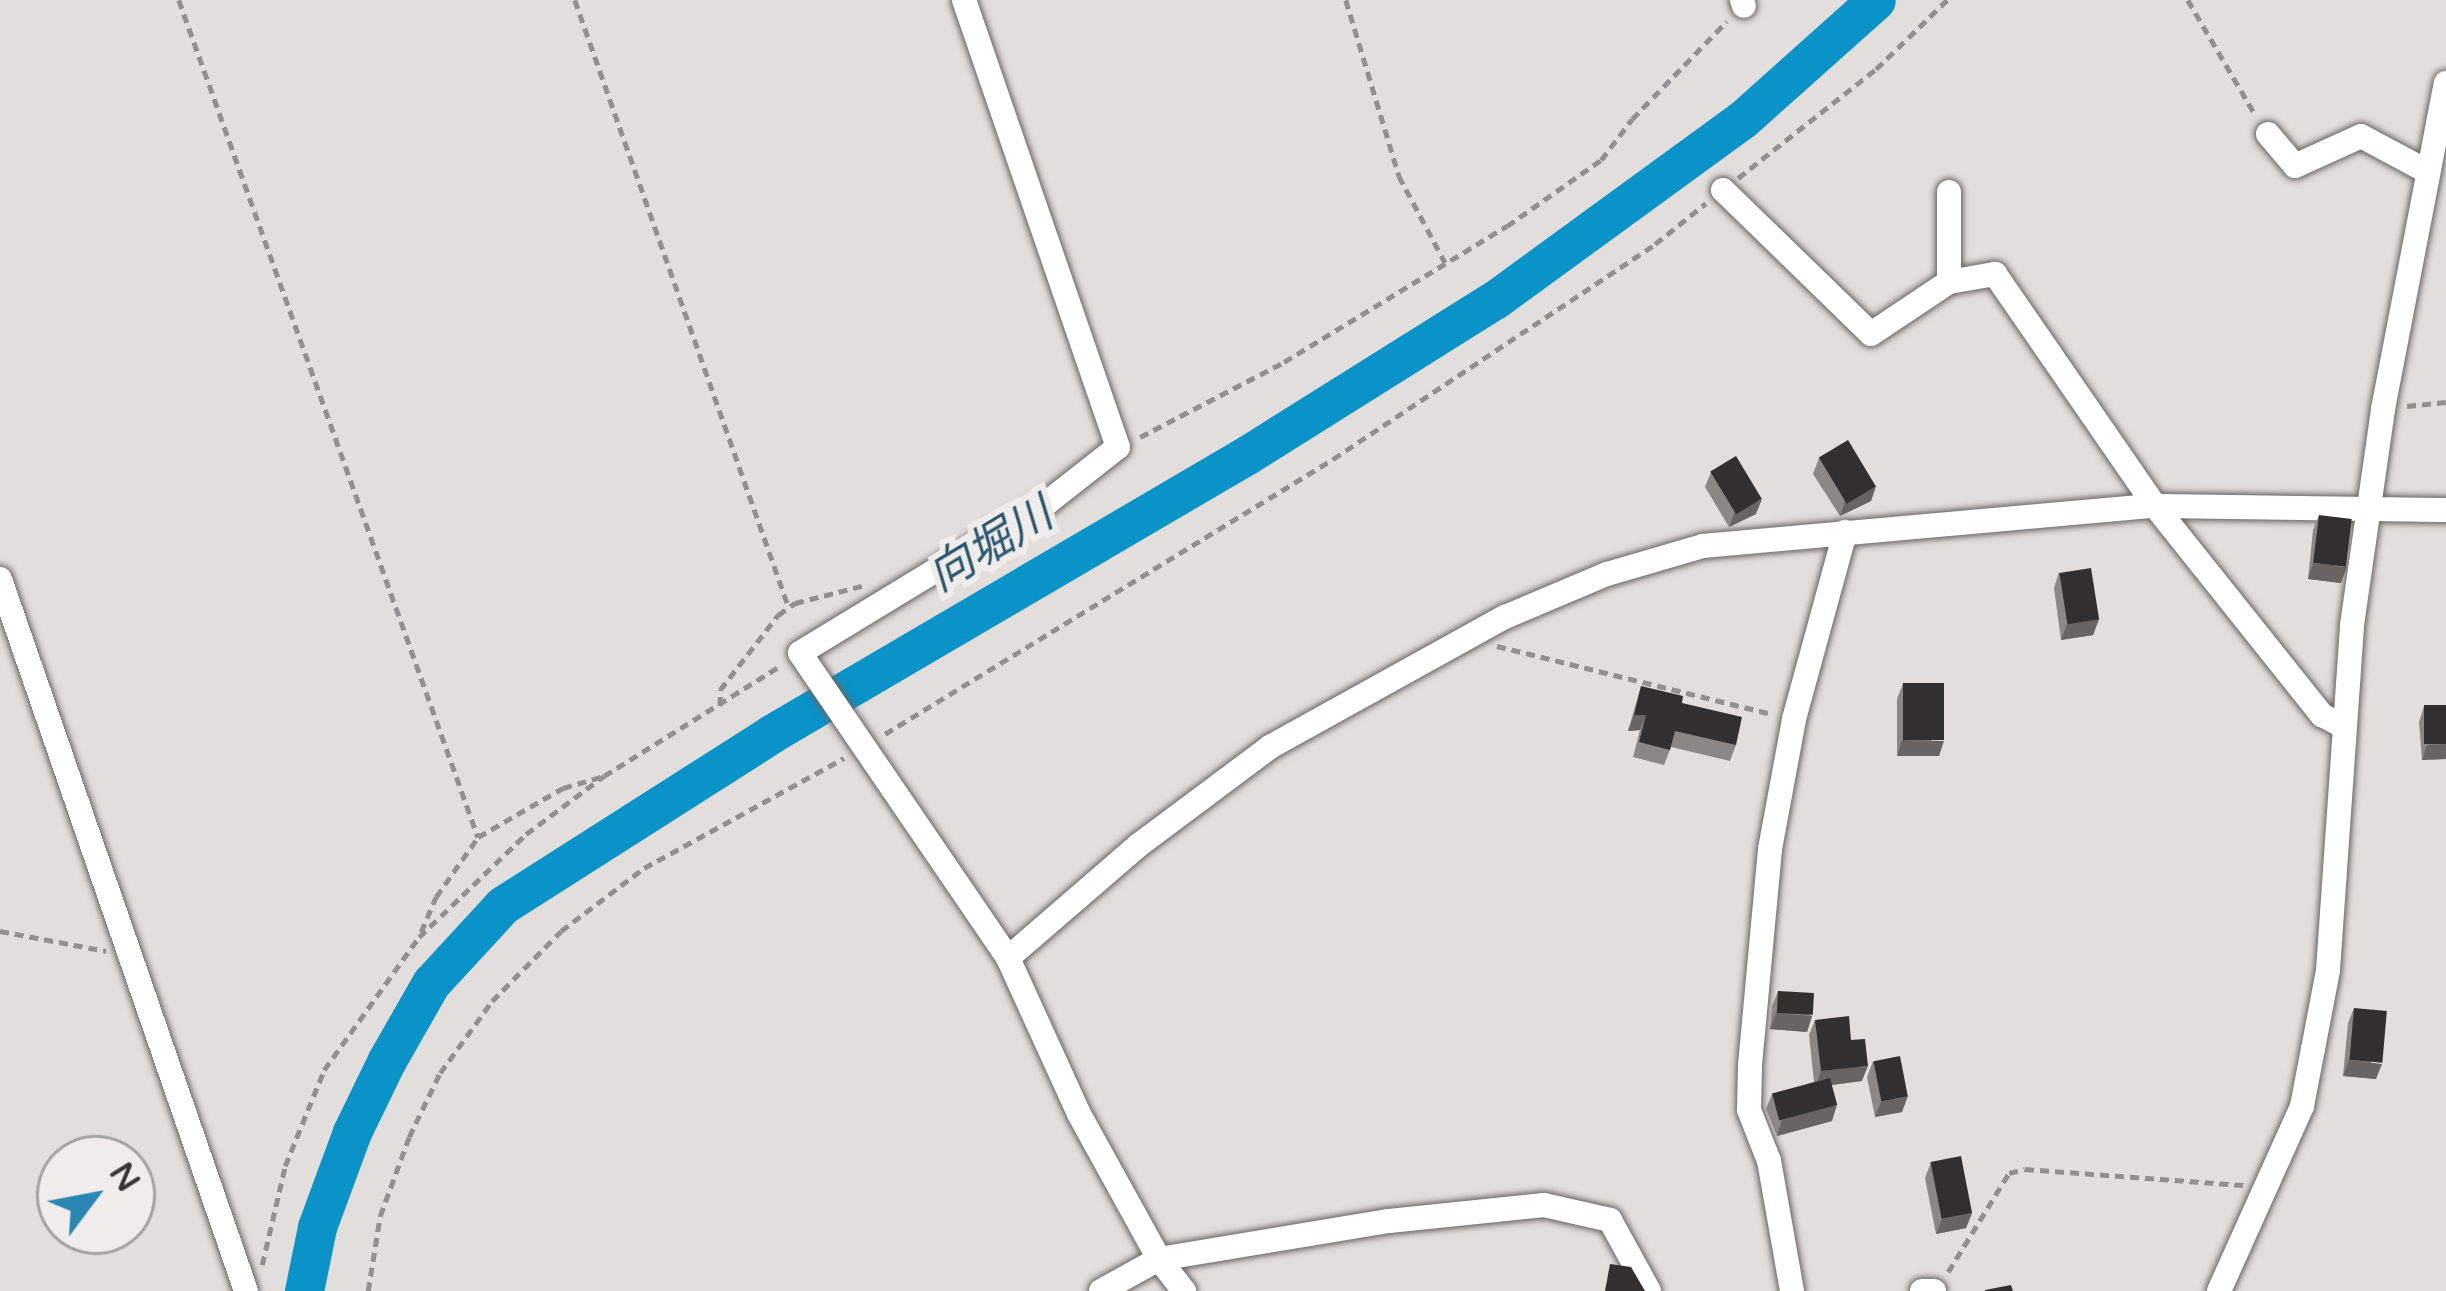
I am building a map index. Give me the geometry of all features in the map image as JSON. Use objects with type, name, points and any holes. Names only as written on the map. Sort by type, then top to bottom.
[{"type":"street","points":[[964,0],[1118,447],[1048,502],[804,659],[1008,958],[1079,1114],[1159,1259],[1184,1291]]},
{"type":"street","points":[[2219,1291],[2302,1106],[2328,970],[2343,726],[2383,409],[2446,83]]},
{"type":"street","points":[[2268,134],[2294,166],[2361,136],[2428,172]]},
{"type":"street","points":[[1724,190],[1871,334],[1948,282],[1995,274],[2155,506],[2322,715],[2343,726]]},
{"type":"street","points":[[1948,282],[1949,193]]},
{"type":"street","points":[[1008,958],[1139,845],[1270,747],[1466,638],[1607,574],[1703,546],[2155,506],[2446,510]]},
{"type":"street","points":[[1792,1291],[1769,1161],[1749,1110],[1771,849],[1794,719],[1845,532]]},
{"type":"street","points":[[0,579],[246,1289]]},
{"type":"street","points":[[1101,1291],[1159,1259],[1389,1220],[1544,1205],[1610,1220],[1649,1291]]},
{"type":"path","points":[[178,0],[478,837]]},
{"type":"path","points":[[575,0],[789,608]]},
{"type":"path","points":[[1346,0],[1399,176],[1423,229],[1446,263]]},
{"type":"path","points":[[368,1291],[380,1216],[409,1137],[440,1073],[493,1001],[561,931],[644,868],[1333,459],[1655,244],[1876,69],[1947,0]]},
{"type":"path","points":[[2188,0],[2268,134]]},
{"type":"path","points":[[1118,447],[1266,373],[1446,263],[1601,160],[1706,38],[1743,3]]},
{"type":"path","points":[[2383,409],[2446,402]]},
{"type":"path","points":[[720,706],[720,690],[789,608],[874,583]]},
{"type":"path","points":[[1466,638],[1794,719]]},
{"type":"path","points":[[246,1289],[260,1273],[286,1166],[324,1070],[418,937],[484,869],[604,776],[804,659]]},
{"type":"path","points":[[418,937],[436,897],[478,837],[563,788],[604,776]]},
{"type":"path","points":[[0,931],[130,952]]},
{"type":"path","points":[[1929,1290],[1950,1270],[2009,1173],[2025,1169],[2269,1187]]},
{"type":"building","points":[[1848,440],[1876,486],[1847,504],[1819,458]]},
{"type":"building","points":[[1736,456],[1762,499],[1736,514],[1710,471]]},
{"type":"building","points":[[2319,515],[2352,519],[2346,567],[2313,563]]},
{"type":"building","points":[[2091,568],[2099,619],[2068,624],[2059,573]]},
{"type":"building","points":[[1903,683],[1944,683],[1944,740],[1903,740]]},
{"type":"building","points":[[1641,686],[1683,696],[1682,703],[1742,717],[1736,745],[1675,731],[1670,750],[1639,742],[1646,715],[1634,715]]},
{"type":"building","points":[[2424,705],[2446,705],[2446,744],[2424,744]]},
{"type":"building","points":[[1778,991],[1814,993],[1813,1015],[1777,1013]]},
{"type":"building","points":[[2354,1008],[2387,1011],[2382,1063],[2349,1060]]},
{"type":"building","points":[[1849,1016],[1851,1040],[1865,1039],[1868,1066],[1821,1071],[1815,1020]]},
{"type":"building","points":[[1900,1056],[1908,1096],[1881,1101],[1873,1061]]},
{"type":"building","points":[[1830,1078],[1837,1105],[1779,1121],[1772,1094]]},
{"type":"building","points":[[1961,1156],[1972,1213],[1942,1219],[1931,1162]]},
{"type":"building","points":[[1610,1264],[1631,1267],[1645,1291],[1605,1291]]},
{"type":"building","points":[[2011,1285],[2013,1291],[1985,1291],[1985,1290]]},
{"type":"waterway","name":"向堀川","points":[[304,1291],[317,1227],[352,1132],[387,1060],[431,983],[503,905],[771,734],[1247,455],[1496,299],[1743,119],[1876,0]]}]
